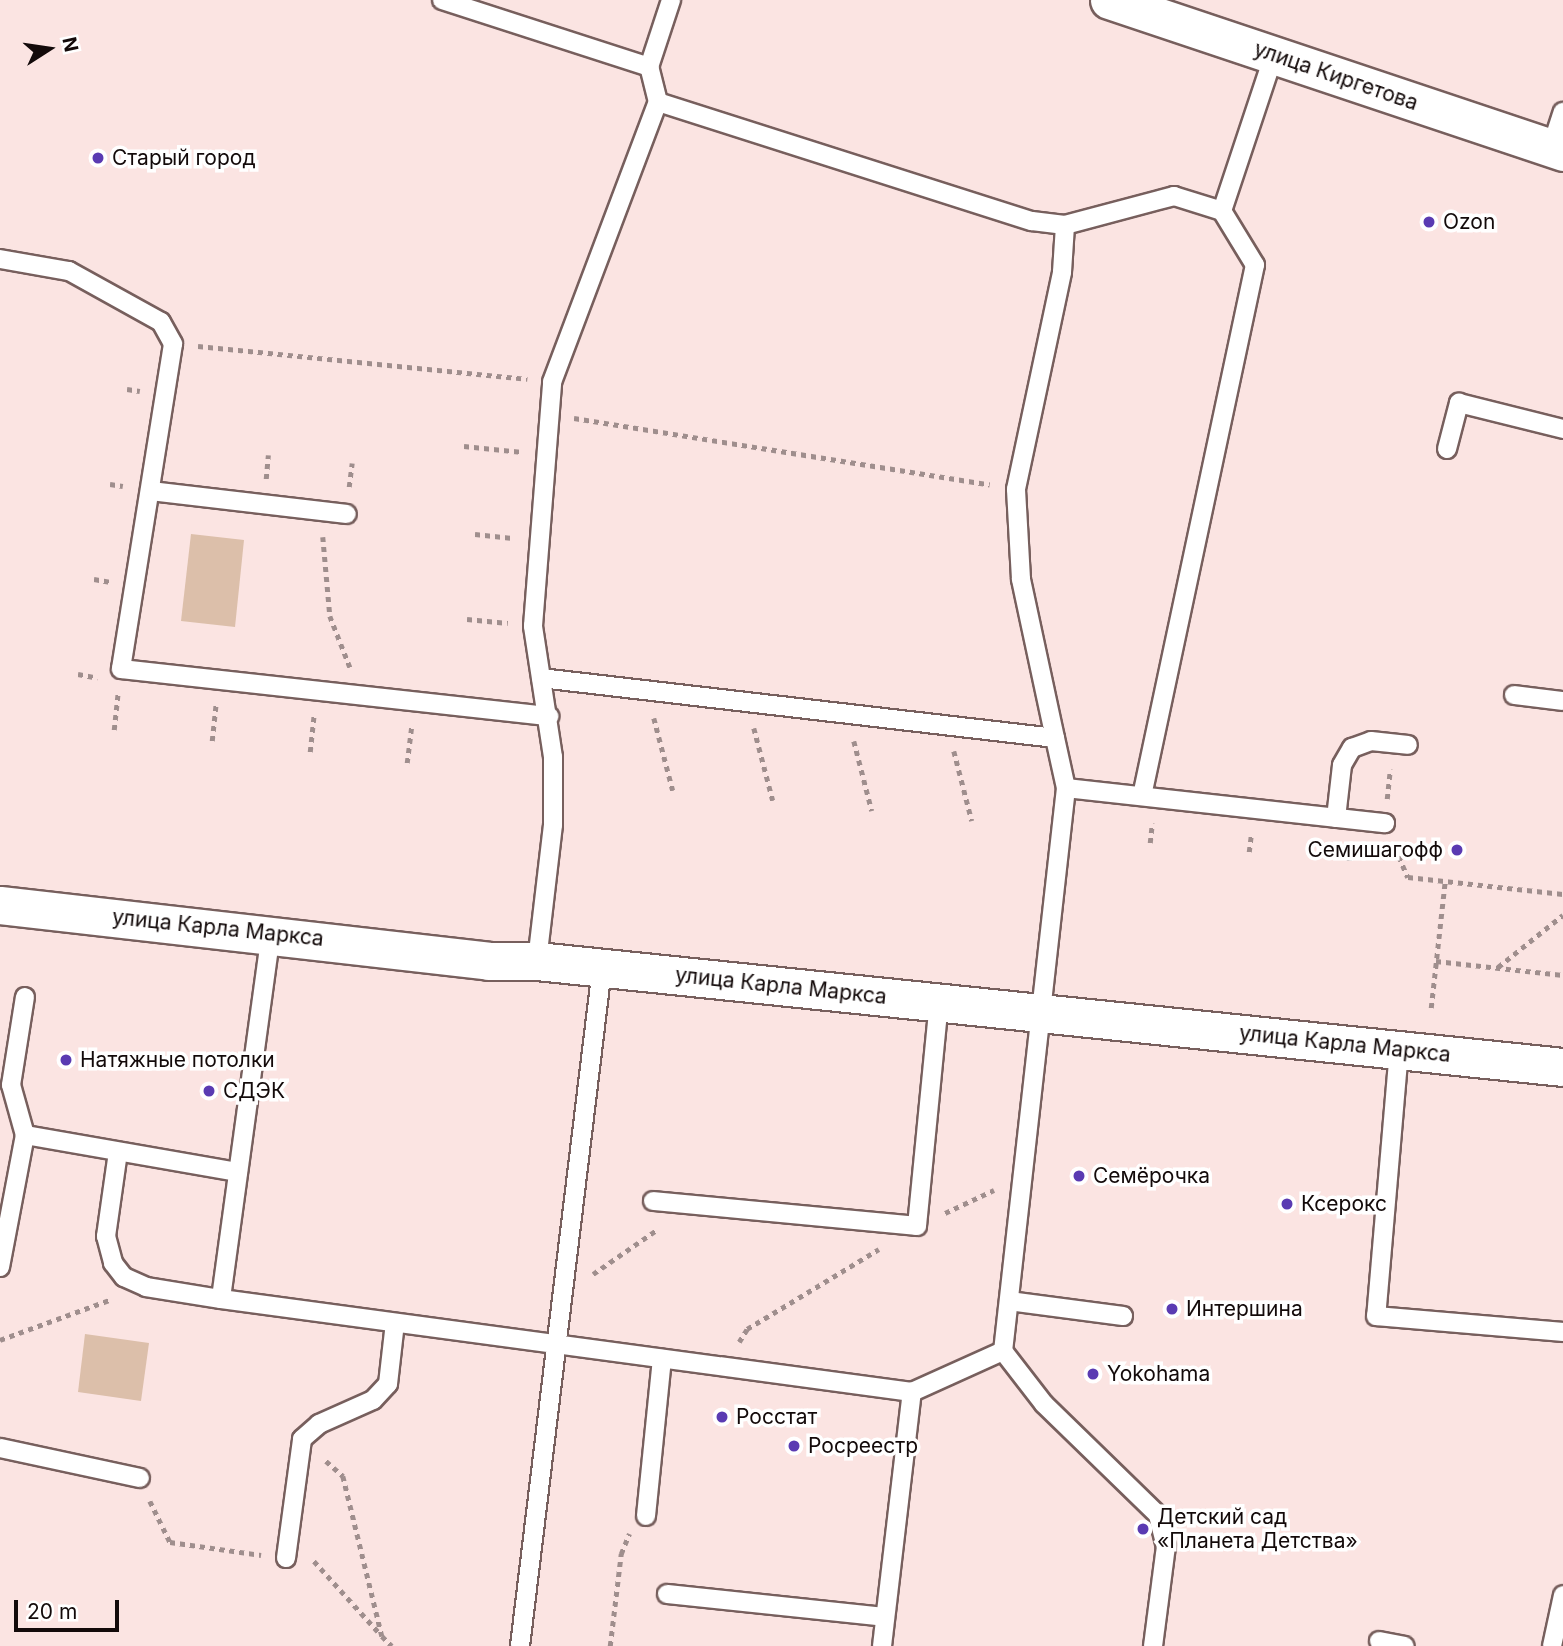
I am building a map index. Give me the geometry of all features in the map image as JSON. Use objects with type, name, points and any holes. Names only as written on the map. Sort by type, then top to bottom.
[{"type":"street","name":"улица Киргетова","points":[[1109,0],[1557,150]]},
{"type":"street","name":"улица Карла Маркса","points":[[0,905],[271,933],[488,961],[537,961],[1563,1067]]},
{"type":"lane","points":[[442,0],[649,67]]},
{"type":"lane","points":[[537,961],[553,825],[549,716],[533,625],[537,540],[552,382],[658,102],[649,67],[671,0]]},
{"type":"lane","points":[[1222,211],[1274,55]]},
{"type":"lane","points":[[658,102],[1032,221],[1065,225],[1174,195],[1222,211],[1255,265],[1142,796]]},
{"type":"lane","points":[[1557,150],[1563,112]]},
{"type":"lane","points":[[1065,225],[1062,272],[1016,489],[1021,579],[1066,788],[1003,1351],[1053,1413],[1158,1515],[1166,1546],[1153,1646]]},
{"type":"lane","points":[[0,259],[69,271],[161,322],[173,344],[121,669],[549,716]]},
{"type":"lane","points":[[1447,449],[1459,403],[1563,429]]},
{"type":"lane","points":[[151,491],[347,514]]},
{"type":"lane","points":[[541,678],[947,723],[1055,738]]},
{"type":"lane","points":[[1514,695],[1563,701]]},
{"type":"lane","points":[[1336,818],[1342,765],[1352,748],[1371,741],[1401,744]]},
{"type":"lane","points":[[1066,788],[1385,823]]},
{"type":"lane","points":[[221,1299],[271,933]]},
{"type":"lane","points":[[520,1646],[602,968]]},
{"type":"lane","points":[[0,1267],[25,1135],[11,1085],[25,997]]},
{"type":"lane","points":[[653,1201],[917,1226],[939,1002]]},
{"type":"lane","points":[[1399,1050],[1376,1316],[1563,1332]]},
{"type":"lane","points":[[25,1135],[239,1172]]},
{"type":"lane","points":[[118,1152],[106,1236],[113,1262],[124,1277],[146,1287],[558,1346],[912,1392],[1003,1351]]},
{"type":"lane","points":[[1009,1301],[1123,1316]]},
{"type":"lane","points":[[286,1558],[302,1439],[319,1424],[373,1400],[388,1384],[395,1323]]},
{"type":"lane","points":[[646,1516],[662,1360]]},
{"type":"lane","points":[[882,1646],[912,1392]]},
{"type":"lane","points":[[0,1448],[140,1478]]},
{"type":"lane","points":[[667,1594],[885,1617]]},
{"type":"lane","points":[[1552,1646],[1563,1595]]},
{"type":"lane","points":[[1379,1641],[1405,1646]]},
{"type":"path","points":[[173,344],[552,382]]},
{"type":"path","points":[[549,414],[1016,489]]},
{"type":"path","points":[[464,446],[545,454]]},
{"type":"path","points":[[323,511],[322,559],[330,616],[362,696]]},
{"type":"path","points":[[475,534],[537,540]]},
{"type":"path","points":[[467,619],[533,625]]},
{"type":"path","points":[[114,730],[121,669]]},
{"type":"path","points":[[212,741],[218,680]]},
{"type":"path","points":[[647,690],[673,791]]},
{"type":"path","points":[[310,751],[316,691]]},
{"type":"path","points":[[407,763],[414,701]]},
{"type":"path","points":[[747,701],[773,801]]},
{"type":"path","points":[[847,712],[872,811]]},
{"type":"path","points":[[947,723],[972,821]]},
{"type":"path","points":[[1401,744],[1385,823],[1408,877],[1563,894]]},
{"type":"path","points":[[1431,1008],[1444,881]]},
{"type":"path","points":[[1497,968],[1563,915]]},
{"type":"path","points":[[1436,961],[1563,975]]},
{"type":"path","points":[[724,1367],[747,1329],[917,1226],[1023,1176]]},
{"type":"path","points":[[564,1294],[693,1205]]},
{"type":"path","points":[[0,1340],[146,1287]]},
{"type":"path","points":[[302,1439],[343,1476],[382,1636]]},
{"type":"path","points":[[140,1478],[170,1542],[286,1558]]},
{"type":"path","points":[[610,1646],[621,1554],[634,1523],[646,1516]]},
{"type":"path","points":[[289,1534],[391,1646]]},
{"type":"shaded area","points":[[191,534],[244,540],[235,627],[181,621]]},
{"type":"shaded area","points":[[85,1334],[149,1343],[141,1401],[78,1392]]},
{"type":"place","name":"Старый город","points":[[98,158]]},
{"type":"place","name":"Ozon","points":[[1429,222]]},
{"type":"place","name":"Семишагофф","points":[[1457,850]]},
{"type":"place","name":"Натяжные потолки","points":[[66,1060]]},
{"type":"place","name":"СДЭК","points":[[209,1091]]},
{"type":"place","name":"Семёрочка","points":[[1079,1176]]},
{"type":"place","name":"Ксерокс","points":[[1287,1204]]},
{"type":"place","name":"Интершина","points":[[1172,1309]]},
{"type":"place","name":"Yokohama","points":[[1093,1374]]},
{"type":"place","name":"Росстат","points":[[722,1417]]},
{"type":"place","name":"Росреестр","points":[[794,1446]]},
{"type":"place","name":"Детский сад «Планета Детства»","points":[[1143,1529]]}]
